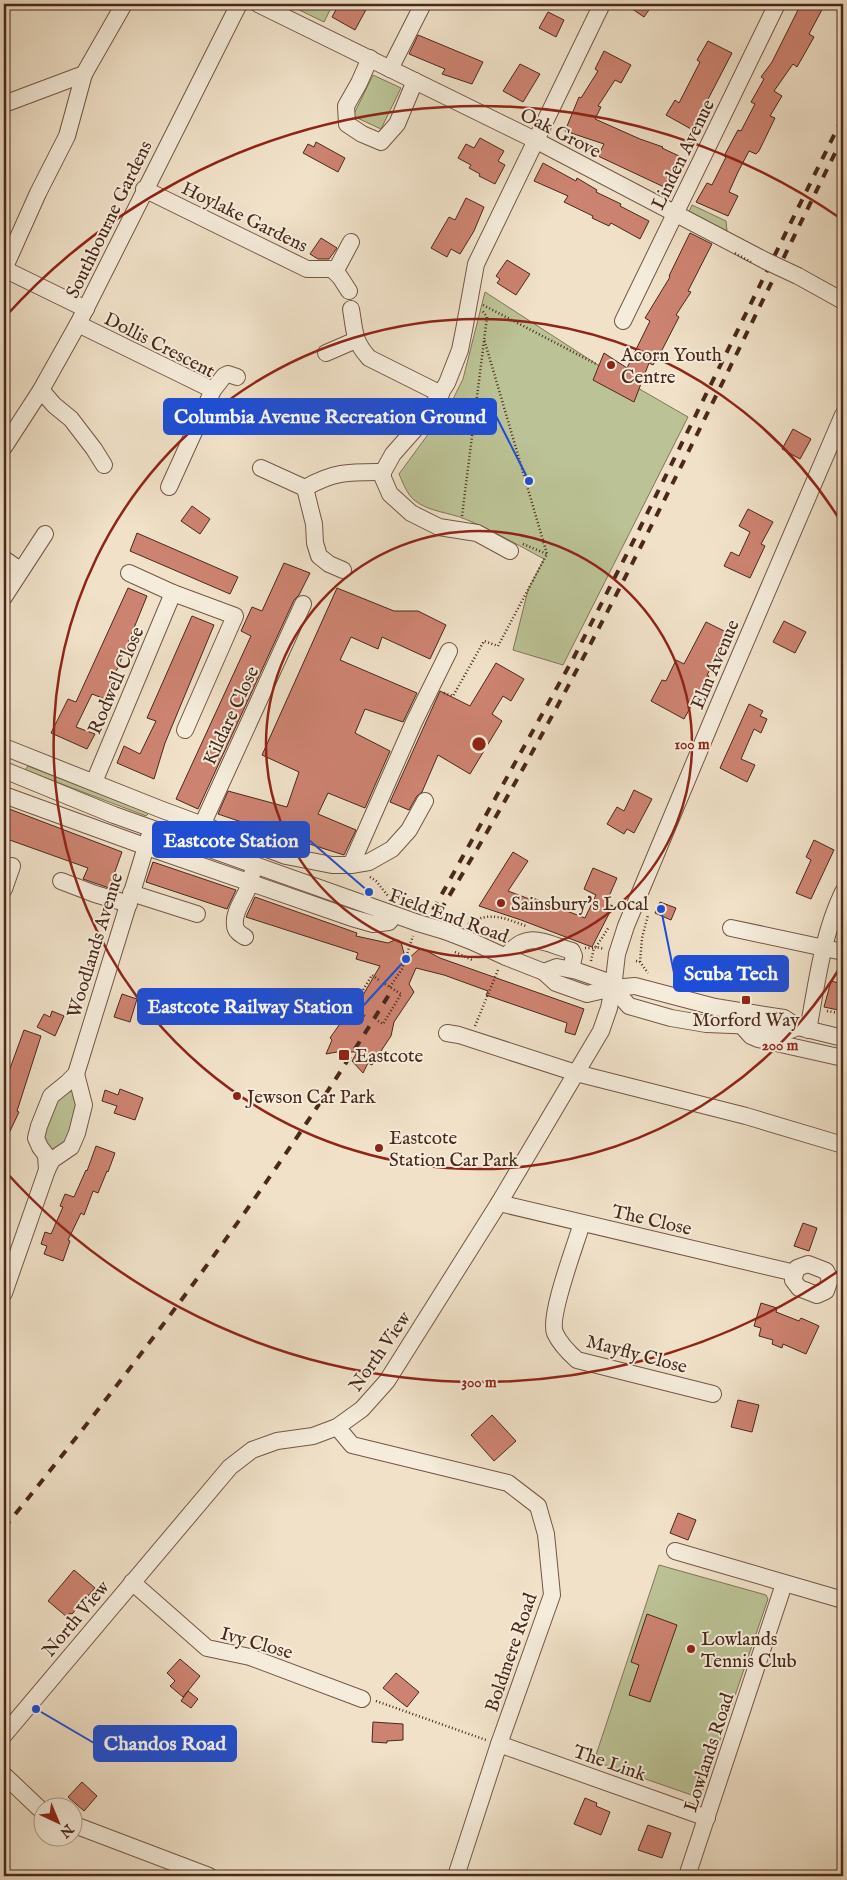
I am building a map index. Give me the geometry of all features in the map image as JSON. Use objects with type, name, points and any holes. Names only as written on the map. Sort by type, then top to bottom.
[{"type":"street","points":[[86,309],[4,269],[38,193],[67,136],[84,74],[124,4]]},
{"type":"street","name":"Southbourne Gardens","points":[[4,447],[41,390],[86,309],[144,190],[239,4]]},
{"type":"street","name":"Oak Grove","points":[[258,4],[535,140],[843,301]]},
{"type":"street","points":[[390,69],[423,4]]},
{"type":"street","points":[[516,547],[477,533],[439,527],[411,513],[390,494],[383,478],[383,472],[393,454],[424,419],[454,367],[460,350],[476,264],[602,4]]},
{"type":"street","name":"Linden Avenue","points":[[623,321],[777,4]]},
{"type":"street","points":[[370,58],[346,106],[347,124],[362,134],[381,142],[397,124],[415,81]]},
{"type":"street","points":[[4,104],[84,74]]},
{"type":"street","name":"Hoylake Gardens","points":[[144,190],[307,269],[332,269],[335,272]]},
{"type":"street","points":[[350,291],[335,272],[351,242]]},
{"type":"street","points":[[351,309],[356,340],[369,358],[440,394]]},
{"type":"street","name":"Dollis Crescent","points":[[78,324],[213,390],[169,487]]},
{"type":"street","points":[[326,353],[356,340]]},
{"type":"street","points":[[213,390],[224,376],[228,374],[237,377]]},
{"type":"street","points":[[41,390],[54,405],[71,419],[104,465]]},
{"type":"street","name":"Elm Avenue","points":[[613,988],[617,954],[626,926],[718,706],[837,449],[843,415]]},
{"type":"street","points":[[261,468],[305,488]]},
{"type":"street","points":[[305,488],[342,472],[383,472]]},
{"type":"street","points":[[305,488],[314,524],[315,543],[319,556],[329,564],[343,570]]},
{"type":"street","points":[[4,598],[20,570],[45,534]]},
{"type":"street","points":[[4,559],[20,570]]},
{"type":"street","points":[[129,572],[173,593],[235,616],[186,730]]},
{"type":"street","name":"Rodwell Close","points":[[94,782],[173,593]]},
{"type":"street","name":"Kildare Close","points":[[194,843],[303,604]]},
{"type":"street","points":[[351,865],[414,722],[449,651]]},
{"type":"street","points":[[4,747],[160,809],[286,856],[332,865],[351,865],[369,862],[392,849],[409,830],[425,801]]},
{"type":"street","points":[[9,772],[22,755]]},
{"type":"street","name":"Field End Road","points":[[9,772],[153,829],[394,916],[416,928],[445,931],[471,941],[502,964],[544,972],[556,983],[587,994],[613,988],[635,986],[715,1007],[784,1018],[803,1028],[842,1038]]},
{"type":"street","points":[[4,795],[352,918],[373,924],[388,922],[394,916]]},
{"type":"street","name":"Woodlands Avenue","points":[[47,1170],[46,1155],[36,1138],[39,1126],[51,1096],[67,1084],[76,1074],[130,898],[160,809]]},
{"type":"street","points":[[245,937],[234,926],[238,908],[250,882],[256,844]]},
{"type":"street","points":[[300,882],[302,859]]},
{"type":"street","points":[[4,889],[12,866]]},
{"type":"street","points":[[61,881],[95,894],[130,898],[197,914]]},
{"type":"street","points":[[803,1028],[824,946],[836,907],[843,892]]},
{"type":"street","points":[[730,928],[824,946],[843,952]]},
{"type":"street","points":[[502,964],[513,947],[527,939],[572,951],[574,956],[572,969]]},
{"type":"street","name":"Field End Road","points":[[544,972],[557,967],[572,969],[603,980],[629,1006],[696,1023],[788,1031],[803,1028]]},
{"type":"street","name":"North View","points":[[4,1735],[230,1467],[252,1450],[277,1441],[313,1436],[337,1427],[362,1409],[387,1381],[499,1203],[576,1072],[605,1020],[613,988]]},
{"type":"street","points":[[742,1026],[751,1036],[758,1039],[841,1058],[842,1038]]},
{"type":"street","points":[[447,1033],[576,1072],[746,1116],[843,1145]]},
{"type":"street","points":[[4,1293],[47,1170],[52,1160],[71,1147],[77,1133],[84,1105],[76,1074]]},
{"type":"street","name":"The Close","points":[[499,1203],[795,1273]]},
{"type":"street","name":"Mayfly Close","points":[[582,1223],[555,1313],[554,1331],[565,1349],[577,1360],[713,1394]]},
{"type":"street","name":"Boldmere Road","points":[[337,1427],[352,1445],[508,1483],[538,1506],[546,1534],[552,1595],[499,1744],[456,1876]]},
{"type":"street","points":[[675,1551],[843,1600]]},
{"type":"street","name":"Ivy Close","points":[[132,1582],[207,1648],[250,1657],[362,1699]]},
{"type":"street","name":"Lowlands Road","points":[[687,1876],[784,1584]]},
{"type":"street","name":"The Link","points":[[499,1744],[707,1818]]},
{"type":"street","points":[[4,1776],[32,1802]]},
{"type":"street","points":[[82,1828],[209,1876]]},
{"type":"path","points":[[4,12],[10,4]]},
{"type":"path","points":[[4,141],[6,150],[4,155]]},
{"type":"path","points":[[475,301],[598,366]]},
{"type":"path","points":[[467,520],[461,518],[487,317],[479,306]]},
{"type":"path","points":[[439,691],[453,696],[484,641],[498,646],[547,554],[484,339]]},
{"type":"path","points":[[516,547],[547,554]]},
{"type":"path","points":[[390,987],[402,969],[416,928]]},
{"type":"path","points":[[591,961],[594,948],[610,951]]},
{"type":"path","points":[[636,961],[640,962],[647,972],[653,976]]},
{"type":"path","points":[[470,1039],[502,964]]},
{"type":"path","points":[[365,1016],[353,1007],[372,975],[380,981]]},
{"type":"path","points":[[378,1021],[383,1024],[401,994],[385,984]]},
{"type":"path","points":[[362,1699],[376,1701],[499,1744]]},
{"type":"green space","points":[[287,4],[333,4],[324,22]]},
{"type":"green space","points":[[373,75],[401,88],[381,129],[353,116]]},
{"type":"green space","points":[[692,205],[726,221],[727,231],[688,214]]},
{"type":"green space","points":[[485,292],[598,365],[688,417],[563,665],[513,650],[528,590],[544,559],[475,523],[420,504],[409,495],[399,474],[451,403],[463,379]]},
{"type":"green space","points":[[28,766],[149,813],[146,816],[25,770]]},
{"type":"green space","points":[[68,1089],[74,1091],[79,1099],[67,1146],[53,1151],[46,1148],[43,1129],[53,1101]]},
{"type":"green space","name":"Lowlands Tennis Club","points":[[659,1565],[766,1595],[768,1599],[700,1798],[594,1761]]},
{"type":"building","points":[[339,4],[369,4],[355,30],[332,17]]},
{"type":"building","points":[[625,4],[653,4],[644,17]]},
{"type":"building","points":[[801,4],[825,4],[809,34],[814,37],[797,67],[793,64],[774,91],[782,96],[770,116],[775,118],[759,151],[756,154],[749,151],[738,172],[729,192],[738,196],[728,216],[696,202],[707,183],[712,185],[726,157],[724,156],[738,130],[741,131],[755,104],[751,102],[764,79],[761,77],[772,62]]},
{"type":"building","points":[[548,12],[564,20],[556,37],[539,28]]},
{"type":"building","points":[[418,35],[483,62],[472,84],[442,74],[445,69],[409,54]]},
{"type":"building","points":[[708,41],[732,53],[691,129],[666,115],[675,100],[679,103],[700,62],[697,60]]},
{"type":"building","points":[[604,51],[631,65],[621,83],[615,80],[598,106],[601,107],[595,119],[663,147],[679,156],[664,187],[598,156],[604,144],[565,131],[579,97],[581,98],[598,71],[595,69]]},
{"type":"building","points":[[520,64],[540,74],[523,102],[503,91]]},
{"type":"building","points":[[480,138],[504,151],[498,161],[505,165],[495,184],[479,176],[480,174],[469,168],[471,165],[458,158],[466,144],[474,148]]},
{"type":"building","points":[[316,142],[345,158],[338,172],[303,153],[308,144],[314,147]]},
{"type":"building","points":[[543,163],[576,181],[577,178],[597,190],[596,192],[649,221],[640,239],[611,223],[609,226],[592,218],[593,216],[564,202],[568,196],[534,181]]},
{"type":"building","points":[[466,198],[484,207],[474,231],[460,254],[451,249],[447,257],[431,248],[449,217],[455,220]]},
{"type":"building","points":[[690,233],[712,244],[688,291],[691,292],[676,315],[679,317],[662,350],[653,365],[649,363],[634,402],[593,380],[604,353],[627,368],[650,321],[645,318],[670,277]]},
{"type":"building","points":[[321,238],[337,248],[329,259],[318,259],[310,254]]},
{"type":"building","points":[[507,260],[530,274],[516,295],[497,283],[500,279],[496,276]]},
{"type":"building","points":[[793,429],[811,439],[800,459],[782,449]]},
{"type":"building","points":[[192,506],[210,519],[200,534],[181,521]]},
{"type":"building","points":[[748,509],[773,522],[761,544],[765,546],[750,578],[724,566],[731,552],[739,556],[750,532],[739,526]]},
{"type":"building","points":[[137,533],[238,577],[230,594],[130,551]]},
{"type":"building","points":[[284,563],[310,573],[299,595],[294,600],[198,809],[176,799],[251,636],[241,631],[252,607],[262,611]]},
{"type":"building","points":[[128,588],[147,596],[105,699],[92,694],[76,727],[95,734],[87,749],[51,733],[68,699],[76,702]]},
{"type":"building","points":[[337,588],[394,611],[418,611],[446,625],[430,659],[382,637],[378,649],[351,637],[340,660],[417,693],[403,722],[365,709],[355,733],[390,751],[365,808],[328,793],[318,814],[356,830],[344,855],[218,814],[228,791],[287,807],[299,772],[262,755]]},
{"type":"building","points":[[192,616],[214,625],[165,743],[154,779],[117,763],[124,746],[140,754],[156,721],[147,718]]},
{"type":"building","points":[[784,621],[806,632],[795,653],[773,642]]},
{"type":"building","points":[[706,622],[726,632],[717,650],[720,652],[707,675],[709,676],[684,719],[651,701],[662,680],[666,681],[676,660],[684,664]]},
{"type":"building","points":[[496,663],[524,679],[511,701],[503,696],[492,714],[502,721],[470,774],[438,755],[422,792],[417,796],[409,810],[390,802],[440,691],[470,706]]},
{"type":"building","points":[[749,704],[763,711],[760,716],[767,719],[761,733],[754,729],[741,759],[755,765],[747,782],[720,768]]},
{"type":"building","points":[[634,790],[652,799],[634,833],[627,829],[624,834],[607,824],[617,807],[624,811]]},
{"type":"building","points":[[4,807],[122,852],[109,888],[83,879],[88,868],[4,838]]},
{"type":"building","points":[[814,840],[834,850],[811,899],[796,893],[811,860],[806,857]]},
{"type":"building","points":[[513,852],[528,861],[508,891],[532,900],[533,898],[585,918],[596,895],[584,889],[593,868],[617,878],[606,903],[613,906],[592,947],[479,906]]},
{"type":"building","points":[[153,862],[236,890],[227,909],[146,882]]},
{"type":"building","points":[[255,897],[357,933],[356,936],[388,943],[398,940],[401,942],[406,961],[419,949],[423,949],[440,958],[584,1009],[575,1035],[565,1032],[567,1023],[486,995],[488,991],[444,975],[416,968],[409,984],[414,992],[394,1022],[391,1036],[372,1065],[368,1063],[363,1073],[352,1061],[357,1052],[326,1054],[332,1040],[330,1038],[351,1008],[356,1007],[380,966],[356,959],[358,953],[246,917]]},
{"type":"building","points":[[660,902],[676,908],[671,920],[655,913]]},
{"type":"building","points":[[831,981],[843,984],[843,1011],[824,1007]]},
{"type":"building","points":[[122,994],[137,999],[130,1022],[114,1017]]},
{"type":"building","points":[[52,1011],[64,1016],[55,1036],[37,1027],[44,1014],[50,1017]]},
{"type":"building","points":[[24,1030],[41,1036],[17,1111],[19,1112],[4,1144],[4,1094],[9,1080],[7,1079],[8,1074]]},
{"type":"building","points":[[120,1089],[143,1098],[135,1120],[114,1113],[117,1106],[102,1101],[105,1090],[118,1095]]},
{"type":"building","points":[[96,1146],[115,1153],[98,1193],[93,1191],[84,1215],[81,1213],[68,1240],[70,1241],[63,1261],[44,1254],[47,1246],[41,1244],[45,1232],[51,1234],[63,1207],[60,1206],[65,1194],[74,1197],[87,1171]]},
{"type":"building","points":[[803,1223],[817,1228],[809,1251],[794,1246]]},
{"type":"building","points":[[761,1303],[777,1308],[776,1312],[799,1321],[801,1318],[819,1326],[806,1354],[783,1344],[782,1348],[772,1344],[773,1340],[759,1336],[761,1328],[754,1326]]},
{"type":"building","points":[[738,1400],[759,1405],[752,1432],[731,1427]]},
{"type":"building","points":[[492,1415],[516,1441],[494,1461],[471,1435]]},
{"type":"building","points":[[678,1513],[696,1520],[688,1540],[670,1533]]},
{"type":"building","points":[[74,1570],[95,1588],[72,1614],[70,1613],[67,1617],[48,1601]]},
{"type":"building","points":[[647,1614],[677,1625],[650,1702],[629,1695],[639,1665],[631,1662]]},
{"type":"building","points":[[180,1659],[200,1676],[183,1697],[170,1686],[175,1681],[167,1673]]},
{"type":"building","points":[[396,1673],[419,1692],[407,1707],[383,1688]]},
{"type":"building","points":[[188,1691],[198,1699],[191,1708],[181,1701]]},
{"type":"building","points":[[373,1722],[403,1724],[403,1740],[387,1741],[387,1743],[372,1742]]},
{"type":"building","points":[[82,1782],[97,1796],[84,1811],[82,1809],[82,1798],[68,1797]]},
{"type":"building","points":[[585,1798],[597,1803],[596,1806],[610,1812],[601,1835],[574,1824]]},
{"type":"building","points":[[648,1825],[671,1833],[662,1858],[638,1850]]},
{"type":"railway","points":[[433,910],[574,657],[636,536],[843,117]]},
{"type":"railway","points":[[440,911],[496,817],[600,625],[699,431],[843,137]]},
{"type":"railway","points":[[4,1528],[108,1397],[208,1264],[303,1128],[393,988]]},
{"type":"place","name":"Acorn Youth Centre","points":[[611,365]]},
{"type":"place","name":"Columbia Avenue Recreation Ground","points":[[529,481]]},
{"type":"place","name":"Eastcote Station","points":[[369,892]]},
{"type":"place","name":"Sainsbury's Local","points":[[501,903]]},
{"type":"place","name":"Scuba Tech","points":[[661,909]]},
{"type":"place","name":"Eastcote Railway Station","points":[[406,959]]},
{"type":"place","name":"Morford Way","points":[[746,1000]]},
{"type":"place","name":"Eastcote","points":[[344,1055]]},
{"type":"place","name":"Jewson Car Park","points":[[237,1096]]},
{"type":"place","name":"Eastcote Station Car Park","points":[[379,1148]]},
{"type":"place","name":"Lowlands Tennis Club","points":[[691,1649]]},
{"type":"place","name":"Chandos Road","points":[[36,1709]]}]
